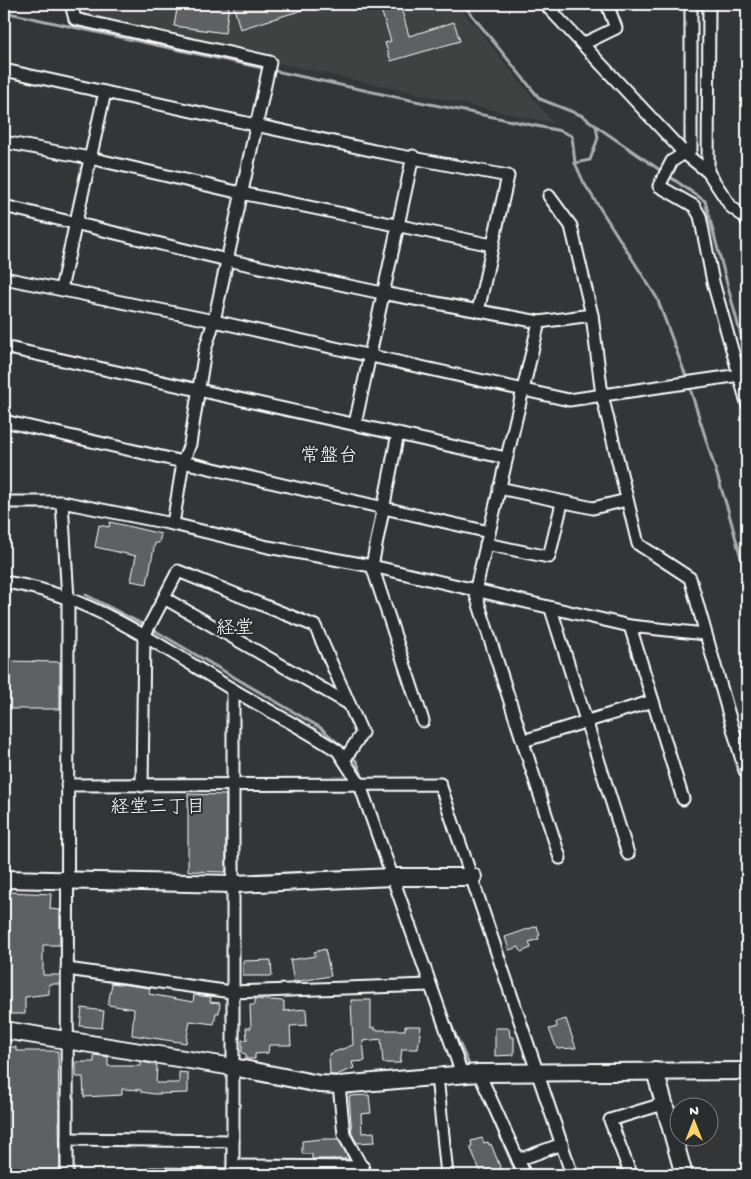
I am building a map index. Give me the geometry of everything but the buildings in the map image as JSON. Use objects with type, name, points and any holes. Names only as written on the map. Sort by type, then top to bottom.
[{"type":"street","points":[[71,4],[75,19],[270,62],[214,322],[205,350],[190,444],[183,462],[173,524]]},
{"type":"street","points":[[545,4],[684,153],[708,172],[731,207],[745,217],[747,221]]},
{"type":"street","points":[[583,44],[616,28],[607,4]]},
{"type":"street","points":[[691,4],[691,149],[672,161],[659,186],[694,206],[700,216],[713,282],[747,403]]},
{"type":"street","points":[[708,172],[709,4]]},
{"type":"street","points":[[4,70],[179,110],[256,123],[376,151],[413,156],[508,176],[478,311]]},
{"type":"street","points":[[61,289],[105,92]]},
{"type":"street","points":[[4,142],[90,158],[241,193],[492,245]]},
{"type":"street","points":[[355,424],[413,156]]},
{"type":"street","points":[[549,196],[571,226],[592,315],[602,395],[638,544],[690,578],[745,771]]},
{"type":"street","points":[[4,206],[227,260],[478,311],[539,322],[592,315]]},
{"type":"street","points":[[4,278],[569,400],[740,375]]},
{"type":"street","points":[[539,322],[475,592],[560,858]]},
{"type":"street","points":[[4,347],[506,458]]},
{"type":"street","points":[[4,422],[489,532]]},
{"type":"street","points":[[398,433],[372,566],[423,721]]},
{"type":"street","points":[[499,488],[562,503],[593,508],[627,500]]},
{"type":"street","points":[[4,502],[62,502],[173,524],[268,547],[372,566],[475,592],[630,626],[705,634]]},
{"type":"street","points":[[62,502],[68,599],[66,881],[67,1175]]},
{"type":"street","points":[[486,544],[549,557],[562,503]]},
{"type":"street","points":[[142,786],[144,636],[178,571],[315,626],[362,734],[345,759]]},
{"type":"street","points":[[4,582],[29,586],[68,599],[112,618],[338,751],[360,784],[429,985],[470,1073],[525,1175]]},
{"type":"street","points":[[164,598],[349,704]]},
{"type":"street","points":[[551,609],[628,854]]},
{"type":"street","points":[[630,626],[683,800]]},
{"type":"street","points":[[233,690],[233,1171],[365,1171]]},
{"type":"street","points":[[523,741],[653,701]]},
{"type":"street","points":[[67,785],[440,784],[473,877],[571,1172]]},
{"type":"street","points":[[4,879],[234,884],[393,877],[473,877]]},
{"type":"street","points":[[67,969],[232,992],[429,985]]},
{"type":"street","points":[[4,1030],[233,1067],[319,1084],[339,1085],[470,1073],[747,1071]]},
{"type":"street","points":[[655,1072],[684,1175]]},
{"type":"street","points":[[437,1076],[447,1175]]},
{"type":"street","points":[[339,1085],[344,1135],[365,1171]]},
{"type":"street","points":[[631,1175],[610,1120],[663,1104]]},
{"type":"street","points":[[68,1139],[233,1141]]},
{"type":"street","points":[[518,1160],[562,1144]]},
{"type":"lane","points":[[151,1171],[233,1171]]},
{"type":"shaded area","points":[[71,4],[458,4],[553,123],[75,19]]},
{"type":"waterway","points":[[463,4],[540,99],[583,116],[596,126],[598,138],[590,160],[575,163]]},
{"type":"waterway","points":[[4,12],[561,131],[572,136],[575,163],[584,183],[657,298],[687,379]]},
{"type":"waterway","points":[[596,126],[705,201],[747,358]]},
{"type":"waterway","points":[[689,385],[728,510],[747,580]]},
{"type":"waterway","points":[[86,595],[146,626]]},
{"type":"waterway","points":[[152,629],[321,728],[347,751]]},
{"type":"waterway","points":[[352,756],[357,762],[364,781]]},
{"type":"waterway","points":[[447,1016],[471,1069]]},
{"type":"waterway","points":[[477,1082],[517,1175]]},
{"type":"district","name":"常盤台","points":[[329,454]]},
{"type":"district","name":"経堂","points":[[235,626]]},
{"type":"district","name":"経堂三丁目","points":[[158,805]]}]
